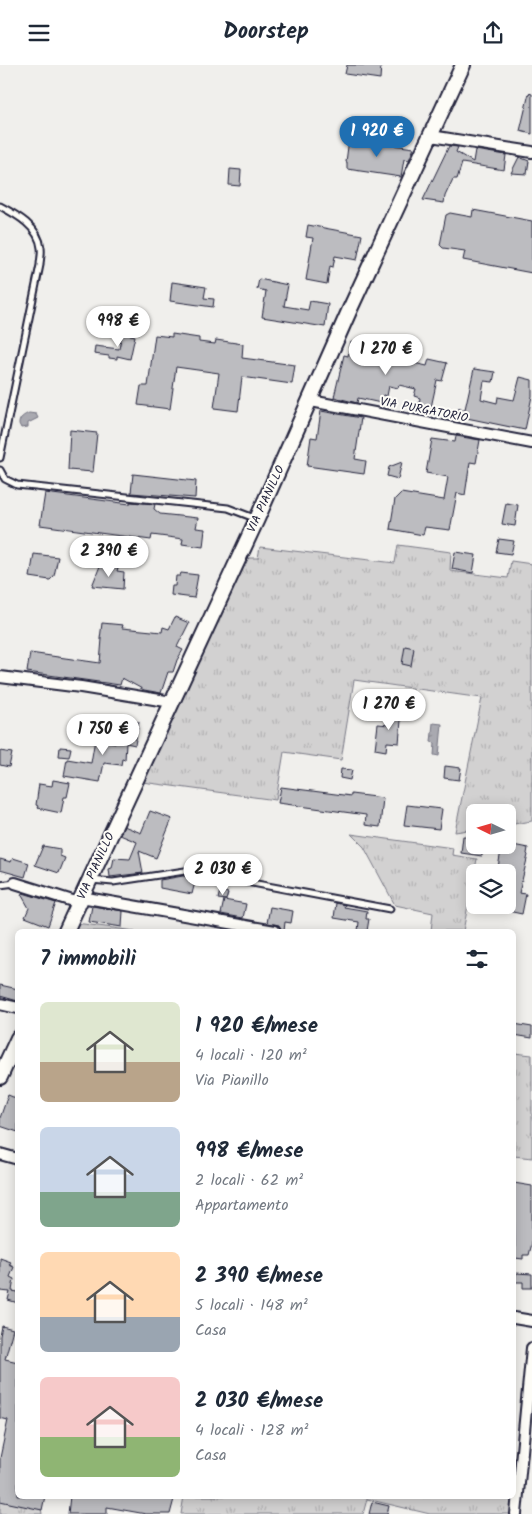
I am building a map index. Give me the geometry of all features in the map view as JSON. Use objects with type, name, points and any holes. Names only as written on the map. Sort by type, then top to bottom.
[{"type":"street","name":"VIA PIANILLO","points":[[67,929],[257,519],[311,401],[350,309],[463,65]]},
{"type":"street","points":[[431,136],[532,152]]},
{"type":"street","name":"VIA PURGATORIO","points":[[311,401],[532,443]]},
{"type":"street","points":[[0,677],[81,687],[172,702]]},
{"type":"street","points":[[15,883],[80,900],[263,929]]},
{"type":"street","points":[[0,1004],[15,1007]]},
{"type":"street","points":[[0,1077],[15,1044]]},
{"type":"street","points":[[0,1154],[15,1158]]},
{"type":"street","points":[[516,1318],[532,1321]]},
{"type":"street","points":[[516,1514],[529,1398],[532,1348]]},
{"type":"lane","points":[[0,206],[18,215],[34,229],[41,248],[40,265],[0,459]]},
{"type":"lane","points":[[0,470],[5,479],[17,485],[228,509],[257,519]]},
{"type":"lane","points":[[91,880],[113,882],[193,871],[390,909]]},
{"type":"lane","points":[[0,885],[15,883]]},
{"type":"green space","points":[[398,545],[451,552],[450,571],[508,578],[511,561],[532,564],[532,821],[516,824],[516,804],[466,804],[466,830],[455,832],[482,698],[354,680],[341,760],[284,752],[276,800],[142,782],[245,558],[258,558],[260,547],[395,563]]},
{"type":"green space","points":[[351,834],[453,848],[452,855],[477,859],[476,864],[466,864],[466,914],[463,929],[431,929],[433,913],[395,905],[364,847]]},
{"type":"green space","points":[[76,923],[120,929],[74,929]]},
{"type":"green space","points":[[516,1053],[532,1055],[532,1158],[516,1156]]},
{"type":"green space","points":[[184,1499],[367,1499],[363,1514],[181,1514]]},
{"type":"green space","points":[[367,1499],[512,1499],[511,1514],[430,1514]]},
{"type":"green space","points":[[0,1500],[41,1508],[42,1514],[0,1514]]},
{"type":"water","points":[[29,413],[36,414],[38,418],[28,423],[28,427],[21,428],[20,420]]},
{"type":"water","points":[[433,723],[442,724],[439,756],[434,755],[435,743],[431,742]]},
{"type":"building","points":[[347,65],[381,65],[380,79],[345,74]]},
{"type":"building","points":[[529,93],[532,94],[532,134],[520,131]]},
{"type":"building","points":[[349,139],[414,148],[409,160],[404,159],[401,177],[347,169]]},
{"type":"building","points":[[449,146],[458,147],[456,152],[473,162],[475,150],[506,155],[504,170],[462,163],[457,179],[453,179],[445,196],[444,203],[423,200]]},
{"type":"building","points":[[519,157],[529,161],[527,174],[511,173]]},
{"type":"building","points":[[230,169],[241,170],[240,186],[229,185]]},
{"type":"building","points":[[473,210],[532,221],[532,273],[463,260],[465,251],[443,248],[440,245],[446,215],[450,213],[472,217]]},
{"type":"building","points":[[308,225],[362,235],[357,260],[335,256],[333,267],[330,266],[327,284],[306,280],[313,238],[306,237]]},
{"type":"building","points":[[259,279],[288,285],[284,306],[308,310],[310,301],[328,304],[325,327],[262,317],[266,291],[257,289]]},
{"type":"building","points":[[172,282],[206,287],[204,298],[214,299],[213,307],[170,301]]},
{"type":"building","points":[[122,333],[135,336],[130,359],[117,356],[117,359],[109,358],[109,356],[94,354],[95,346],[119,349]]},
{"type":"building","points":[[172,334],[199,338],[199,342],[215,344],[216,340],[243,344],[242,358],[295,365],[292,384],[242,377],[238,411],[214,408],[219,373],[176,367],[170,409],[138,405],[141,386],[148,386],[155,335],[172,337]]},
{"type":"building","points":[[351,342],[407,355],[405,361],[427,366],[429,359],[447,363],[442,381],[437,380],[430,412],[418,409],[420,398],[414,396],[416,389],[399,385],[398,388],[389,386],[387,396],[383,395],[381,403],[358,398],[357,403],[334,397],[344,355],[348,356]]},
{"type":"building","points":[[474,369],[495,372],[493,382],[484,381],[481,399],[497,403],[498,397],[514,400],[520,377],[532,380],[532,396],[525,430],[457,416],[459,408],[465,409]]},
{"type":"building","points":[[321,411],[361,418],[355,459],[366,461],[364,474],[307,466],[311,437],[317,438]]},
{"type":"building","points":[[70,430],[97,433],[93,472],[68,470]]},
{"type":"building","points":[[456,436],[480,440],[476,463],[470,462],[465,495],[457,493],[450,530],[425,527],[423,535],[390,529],[395,499],[401,493],[444,500],[448,477],[426,473],[432,439],[455,442]]},
{"type":"building","points":[[402,462],[398,479],[387,476],[389,467]]},
{"type":"building","points":[[133,474],[196,481],[195,498],[131,493]]},
{"type":"building","points":[[45,493],[130,504],[130,502],[155,504],[154,509],[160,514],[198,518],[196,528],[205,529],[203,547],[182,544],[183,539],[152,535],[151,540],[40,525]]},
{"type":"building","points":[[506,503],[518,505],[515,526],[502,524]]},
{"type":"building","points":[[499,539],[514,541],[511,554],[496,552]]},
{"type":"building","points":[[455,552],[476,555],[473,573],[452,569]]},
{"type":"building","points":[[34,554],[58,557],[54,576],[50,580],[30,577]]},
{"type":"building","points":[[100,566],[118,568],[117,571],[124,572],[123,589],[92,586]]},
{"type":"building","points":[[181,573],[198,575],[194,598],[171,595],[172,586],[175,586],[176,576],[180,576]]},
{"type":"building","points":[[175,617],[189,623],[177,647],[183,650],[173,672],[168,672],[161,693],[144,690],[122,678],[120,685],[27,672],[30,653],[100,663],[102,623],[123,625],[122,628],[162,632],[163,627],[169,629]]},
{"type":"building","points":[[405,646],[414,648],[411,666],[402,664]]},
{"type":"building","points":[[391,708],[402,709],[399,743],[387,742],[386,751],[375,749],[378,724],[389,725]]},
{"type":"building","points":[[129,721],[139,722],[135,745],[126,743],[125,760],[122,759],[121,765],[104,763],[100,782],[64,776],[67,759],[91,763],[95,739],[116,743],[117,737],[123,738],[124,732],[127,732]]},
{"type":"building","points":[[60,747],[71,748],[69,757],[59,756]]},
{"type":"building","points":[[0,751],[12,753],[9,767],[0,765]]},
{"type":"building","points":[[445,766],[461,768],[459,780],[444,778]]},
{"type":"building","points":[[341,769],[352,770],[350,780],[340,778]]},
{"type":"building","points":[[53,780],[70,783],[67,797],[64,797],[61,813],[37,808],[38,806],[36,805],[39,784],[52,786]]},
{"type":"building","points":[[281,787],[383,798],[380,827],[365,825],[366,815],[278,803]]},
{"type":"building","points":[[407,805],[442,809],[439,829],[404,825]]},
{"type":"building","points":[[150,811],[172,819],[156,858],[139,851],[143,873],[110,877],[109,869],[112,868],[114,858],[130,859],[137,842],[120,835],[124,826],[141,833]]},
{"type":"building","points":[[463,836],[466,836],[466,854],[461,853]]},
{"type":"building","points":[[43,846],[60,849],[60,856],[65,858],[59,873],[35,865]]},
{"type":"building","points":[[516,846],[528,848],[519,893],[526,894],[522,914],[516,913],[516,864],[499,864],[500,854],[516,854]]},
{"type":"building","points":[[13,858],[29,863],[25,877],[0,870],[0,859],[11,862]]},
{"type":"building","points":[[183,876],[196,878],[192,894],[160,888],[160,880]]},
{"type":"building","points":[[220,891],[228,893],[226,900],[218,899]]},
{"type":"building","points":[[21,894],[56,903],[48,926],[25,917],[29,908]]},
{"type":"building","points":[[224,900],[246,904],[243,918],[221,914]]},
{"type":"building","points":[[336,903],[345,905],[344,907],[367,911],[366,919],[369,919],[367,929],[358,929],[359,922],[334,918]]},
{"type":"building","points":[[92,906],[123,911],[122,927],[89,922]]},
{"type":"building","points":[[270,907],[293,911],[291,923],[285,922],[284,929],[281,929],[279,925],[267,923]]},
{"type":"building","points":[[0,985],[15,988],[15,1000],[0,996]]},
{"type":"building","points":[[516,1024],[532,1027],[532,1038],[516,1035]]},
{"type":"building","points":[[8,1095],[15,1098],[15,1131],[0,1126],[0,1118]]},
{"type":"building","points":[[516,1183],[532,1186],[532,1243],[529,1255],[523,1255],[523,1259],[516,1258]]},
{"type":"building","points":[[0,1258],[11,1262],[9,1265],[14,1267],[10,1277],[14,1279],[12,1291],[15,1292],[15,1302],[8,1300],[10,1292],[0,1291]]},
{"type":"building","points":[[516,1273],[532,1274],[532,1288],[523,1288],[523,1282],[516,1282]]},
{"type":"building","points":[[2,1326],[13,1329],[5,1359],[15,1361],[15,1499],[44,1499],[42,1510],[0,1501],[0,1458],[8,1420],[0,1418],[0,1336]]},
{"type":"building","points":[[70,1499],[174,1499],[170,1514],[146,1514],[107,1507],[107,1514],[68,1514]]},
{"type":"building","points":[[372,1502],[389,1506],[387,1514],[369,1514]]}]
